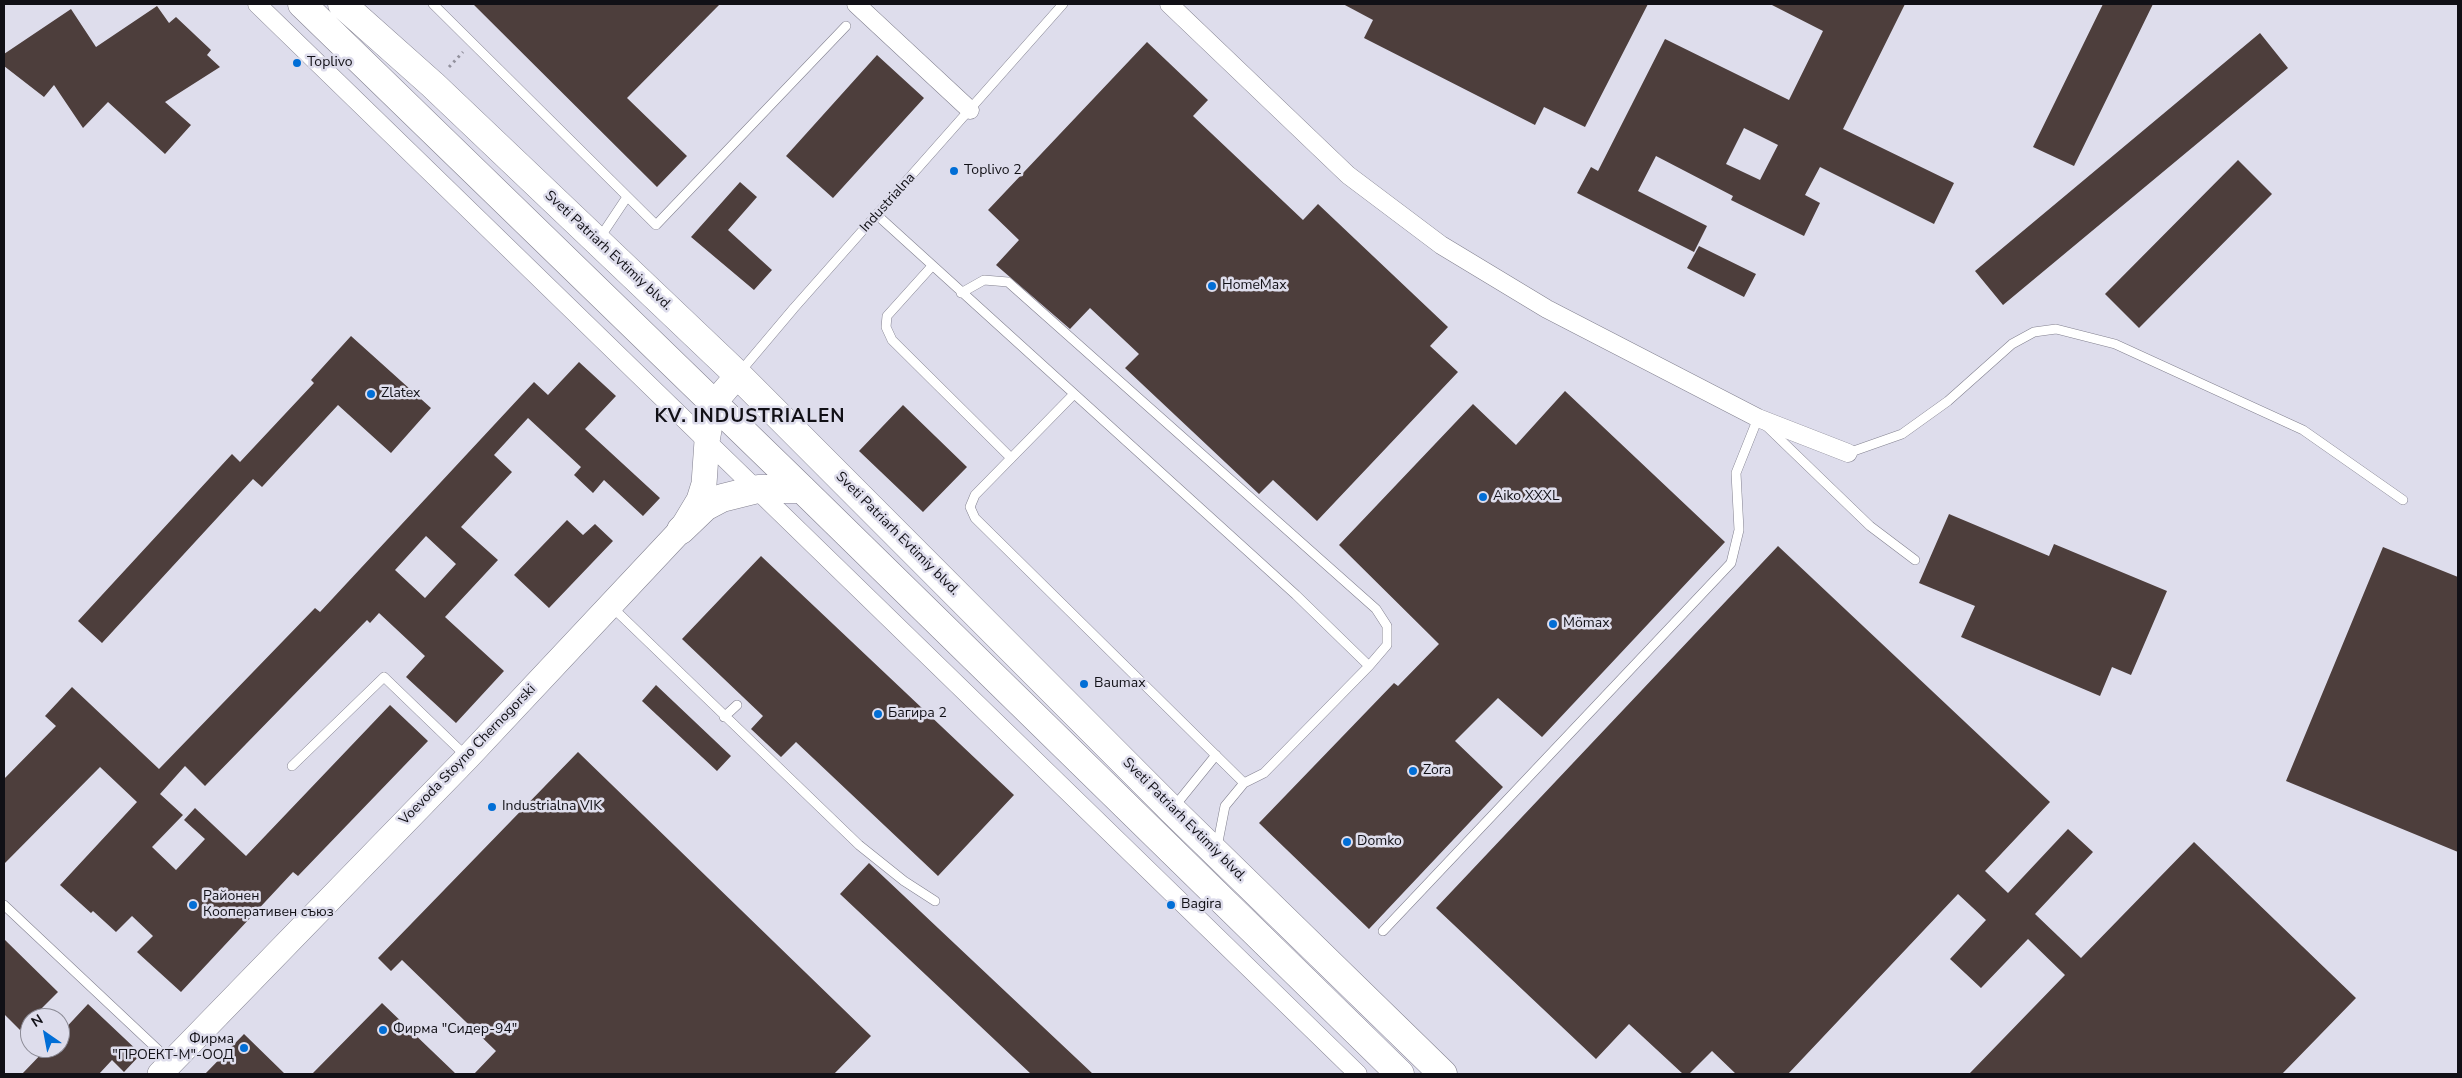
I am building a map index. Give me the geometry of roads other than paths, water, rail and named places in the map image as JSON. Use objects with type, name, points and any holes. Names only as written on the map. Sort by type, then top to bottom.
[{"type":"main road","points":[[302,4],[714,403],[1400,1074]]},
{"type":"main road","name":"Sveti Patriarh Evtimiy blvd.","points":[[342,4],[433,85],[738,374],[1172,810],[1444,1074]]},
{"type":"main road","points":[[681,530],[705,508],[722,498],[758,489],[802,489]]},
{"type":"street","points":[[257,4],[1358,1074]]},
{"type":"street","points":[[856,4],[970,110]]},
{"type":"street","points":[[1168,4],[1348,175],[1441,246],[1547,309],[1758,418],[1848,453]]},
{"type":"street","name":"Industrialna","points":[[714,403],[738,374]]},
{"type":"street","name":"Voevoda Stoyno Chernogorski","points":[[166,1068],[468,757],[681,530],[699,500],[704,484],[707,441],[714,403]]},
{"type":"lane","points":[[433,4],[656,225],[846,26]]},
{"type":"lane","name":"Industrialna","points":[[738,374],[1063,4]]},
{"type":"lane","points":[[598,241],[627,197]]},
{"type":"lane","points":[[877,215],[1296,595],[1369,666]]},
{"type":"lane","points":[[932,266],[887,316],[886,327],[892,340],[1012,458]]},
{"type":"lane","points":[[961,293],[984,280],[1008,282],[1376,609],[1387,626],[1387,645],[1369,666],[1264,773],[1244,783],[1225,806],[1216,852]]},
{"type":"lane","points":[[1848,453],[1902,434],[1948,400],[2012,344],[2034,332],[2056,329],[2115,344],[2303,430],[2403,500]]},
{"type":"lane","points":[[1074,394],[975,495],[970,506],[975,518],[1244,783]]},
{"type":"lane","points":[[1383,931],[1731,563],[1739,530],[1736,473],[1758,418],[1870,526],[1914,560]]},
{"type":"lane","points":[[610,606],[859,845],[904,881],[935,901]]},
{"type":"lane","points":[[292,766],[384,677],[468,757]]},
{"type":"lane","points":[[724,717],[737,705]]},
{"type":"lane","points":[[1172,810],[1216,755]]},
{"type":"lane","points":[[4,905],[166,1068]]},
{"type":"place","name":"Toplivo","points":[[297,63]]},
{"type":"place","name":"Toplivo 2","points":[[954,171]]},
{"type":"place","name":"HomeMax","points":[[1212,286]]},
{"type":"place","name":"Zlatex","points":[[371,394]]},
{"type":"place","name":"Aiko XXXL","points":[[1483,497]]},
{"type":"place","name":"Mömax","points":[[1553,624]]},
{"type":"place","name":"Baumax","points":[[1084,684]]},
{"type":"place","name":"Багира 2","points":[[878,714]]},
{"type":"place","name":"Zora","points":[[1413,771]]},
{"type":"place","name":"Industrialna VIK","points":[[492,807]]},
{"type":"place","name":"Domko","points":[[1347,842]]},
{"type":"place","name":"Районен Кооперативен съюз","points":[[193,905]]},
{"type":"place","name":"Bagira","points":[[1171,905]]},
{"type":"place","name":"Фирма \"Сидер-94\"","points":[[383,1030]]},
{"type":"place","name":"Фирма \"ПРОЕКТ-М\"-ООД","points":[[244,1048]]},
{"type":"district","name":"KV. INDUSTRIALEN","points":[[750,417]]}]
